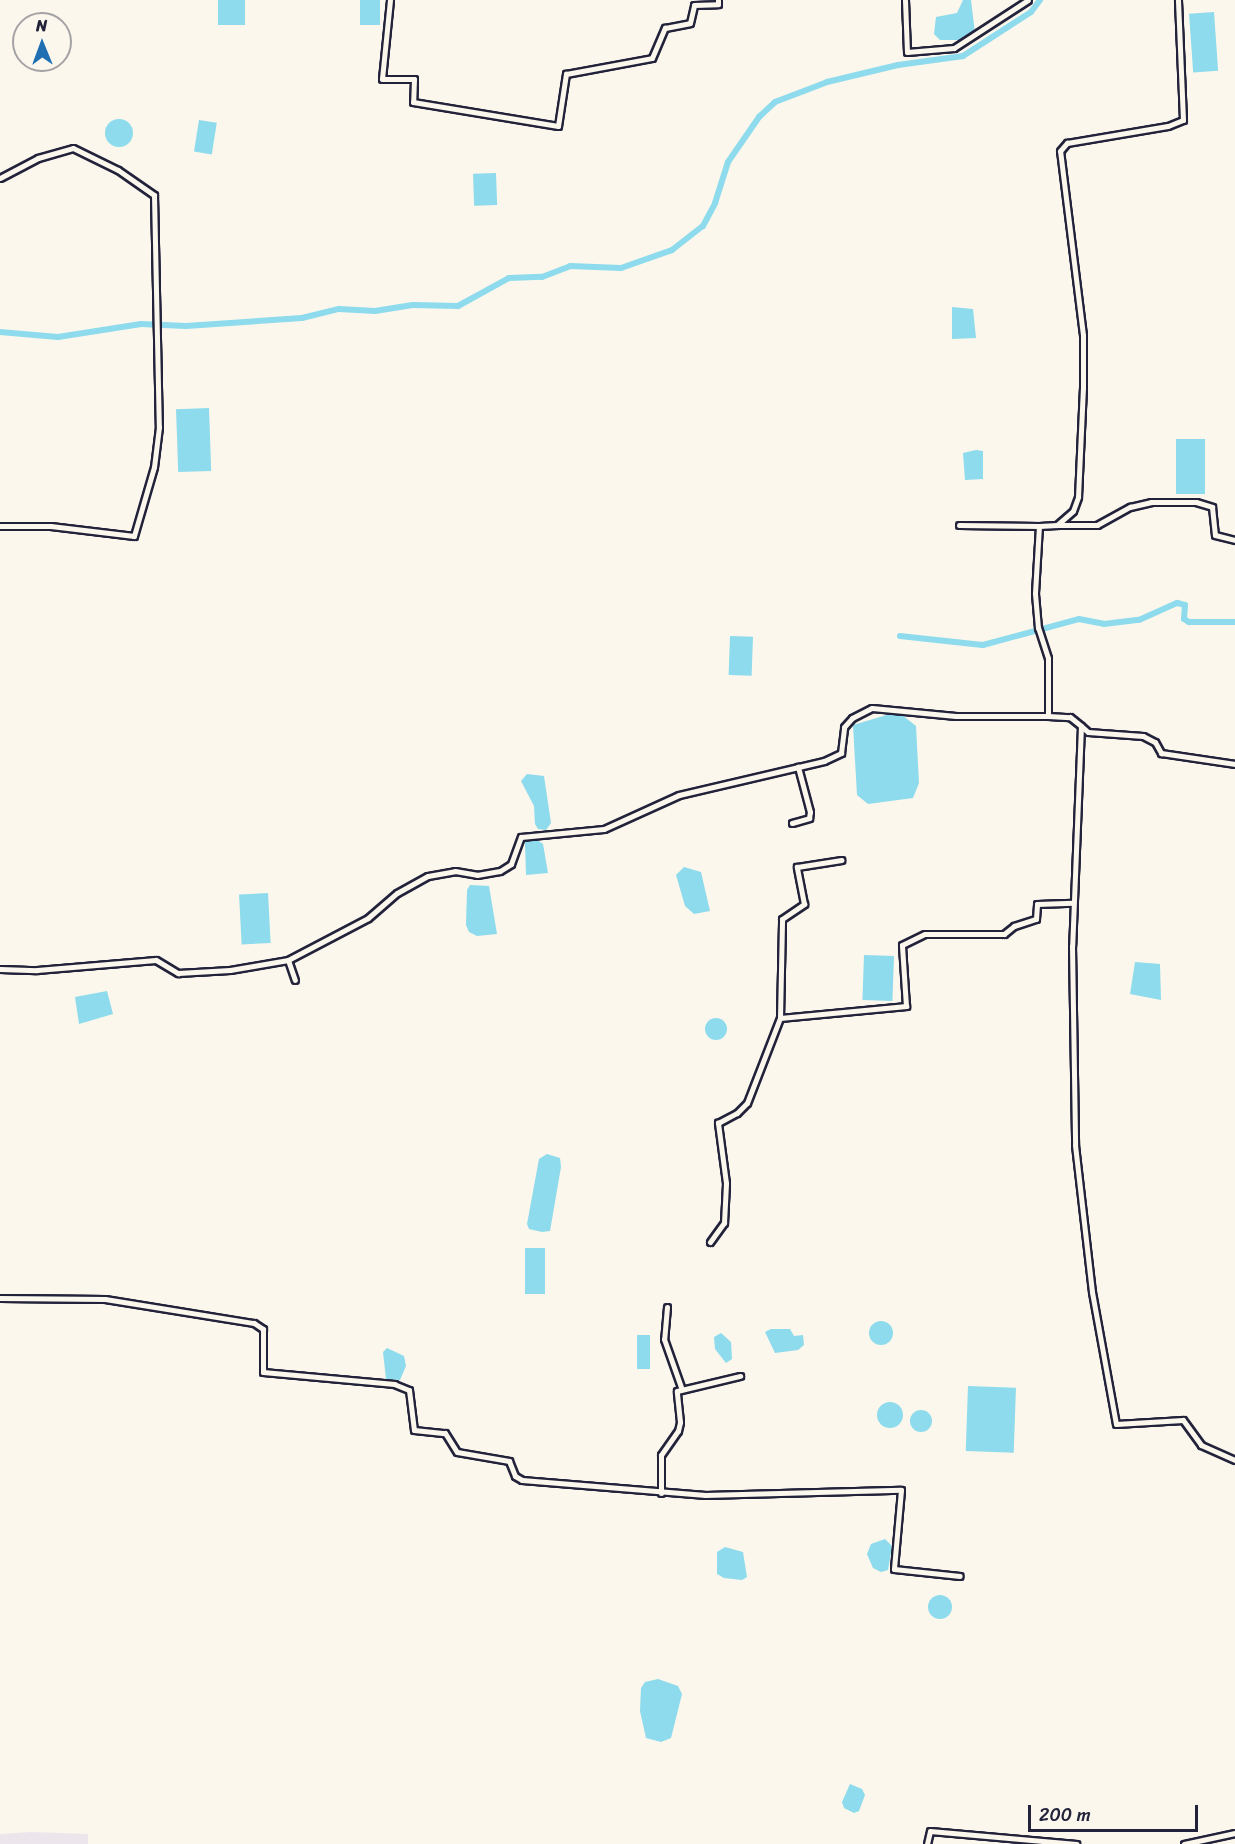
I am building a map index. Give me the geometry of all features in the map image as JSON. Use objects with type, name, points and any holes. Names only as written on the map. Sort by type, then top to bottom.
[{"type":"street","points":[[390,0],[382,79],[414,79],[413,102],[558,126],[566,74],[652,58],[665,28],[690,23],[694,5],[718,4],[718,0]]},
{"type":"street","points":[[905,0],[907,52],[954,48],[1028,0]]},
{"type":"street","points":[[1057,525],[1073,511],[1078,497],[1083,377],[1083,335],[1060,151],[1067,143],[1168,126],[1183,120],[1178,0]]},
{"type":"street","points":[[0,178],[39,158],[73,148],[118,170],[154,195],[159,427],[154,467],[134,536],[51,526],[0,526]]},
{"type":"street","points":[[958,525],[1097,525],[1130,507],[1150,502],[1196,502],[1212,507],[1215,535],[1235,540]]},
{"type":"street","points":[[1039,526],[1035,593],[1038,628],[1048,658],[1048,717]]},
{"type":"street","points":[[0,969],[37,970],[156,960],[178,973],[230,970],[288,960],[368,918],[397,893],[428,876],[455,871],[477,875],[500,872],[511,864],[521,837],[604,829],[679,795],[798,767],[841,753],[844,727],[852,718],[872,708],[956,716],[1070,717],[1088,732],[1143,736],[1155,741],[1161,753],[1235,764]]},
{"type":"street","points":[[1081,726],[1073,903],[1075,1145],[1092,1292],[1116,1424],[1183,1420],[1201,1445],[1235,1460]]},
{"type":"street","points":[[792,823],[809,818],[810,812],[798,767]]},
{"type":"street","points":[[710,1242],[724,1223],[725,1203],[718,1123],[738,1113],[747,1103],[780,1018],[782,919],[804,904],[797,867],[841,860]]},
{"type":"street","points":[[780,1018],[906,1005],[902,945],[925,934],[1004,934],[1014,926],[1036,920],[1037,904],[1073,903]]},
{"type":"street","points":[[288,960],[295,980]]},
{"type":"street","points":[[0,1298],[105,1299],[254,1323],[262,1329],[263,1372],[394,1384],[409,1390],[414,1430],[445,1433],[457,1452],[509,1461],[515,1476],[522,1480],[661,1493],[763,1495],[901,1490],[894,1569],[960,1576]]},
{"type":"street","points":[[667,1307],[664,1339],[681,1387]]},
{"type":"street","points":[[661,1493],[661,1455],[678,1431],[677,1391],[681,1387],[740,1376]]},
{"type":"street","points":[[927,1844],[930,1831],[1076,1844]]},
{"type":"street","points":[[1184,1844],[1235,1833]]},
{"type":"shaded area","points":[[31,1832],[88,1834],[88,1844],[0,1844],[0,1834]]},
{"type":"water","points":[[218,0],[245,0],[245,25],[218,25]]},
{"type":"water","points":[[360,0],[380,0],[380,25],[360,25]]},
{"type":"water","points":[[963,0],[971,0],[975,33],[965,40],[940,40],[934,34],[936,17],[957,13]]},
{"type":"water","points":[[1214,12],[1218,71],[1193,73],[1189,14]]},
{"type":"water","points":[[119,119],[129,123],[133,133],[129,143],[119,147],[109,143],[105,133],[109,123]]},
{"type":"water","points":[[199,120],[217,123],[212,154],[194,152]]},
{"type":"water","points":[[496,173],[497,205],[474,206],[473,174]]},
{"type":"water","points":[[952,307],[973,309],[976,338],[952,339]]},
{"type":"water","points":[[209,408],[211,471],[178,472],[176,409]]},
{"type":"water","points":[[1176,439],[1205,439],[1205,494],[1176,494]]},
{"type":"water","points":[[983,451],[983,479],[965,480],[963,453]]},
{"type":"water","points":[[730,636],[753,637],[752,676],[729,675]]},
{"type":"water","points":[[890,714],[902,715],[916,726],[919,783],[913,798],[868,804],[857,795],[853,725]]},
{"type":"water","points":[[527,774],[544,776],[551,823],[546,830],[538,829],[535,824],[534,806],[521,781]]},
{"type":"water","points":[[537,840],[543,844],[548,873],[526,875],[525,842]]},
{"type":"water","points":[[684,867],[701,872],[710,911],[694,914],[685,906],[676,875]]},
{"type":"water","points":[[470,885],[489,886],[497,934],[477,936],[469,932],[466,925],[467,890]]},
{"type":"water","points":[[268,893],[271,943],[242,944],[239,895]]},
{"type":"water","points":[[864,955],[894,956],[892,1001],[862,1000]]},
{"type":"water","points":[[1135,962],[1160,964],[1161,1000],[1130,994]]},
{"type":"water","points":[[107,991],[113,1014],[79,1024],[75,997]]},
{"type":"water","points":[[716,1018],[724,1021],[727,1029],[724,1037],[716,1040],[708,1037],[705,1029],[708,1021]]},
{"type":"water","points":[[547,1154],[560,1158],[561,1167],[550,1231],[542,1232],[529,1229],[527,1224],[539,1159]]},
{"type":"water","points":[[525,1248],[545,1248],[545,1294],[525,1294]]},
{"type":"water","points":[[881,1321],[890,1324],[893,1333],[890,1342],[881,1345],[872,1342],[869,1333],[872,1324]]},
{"type":"water","points":[[771,1329],[790,1329],[794,1336],[803,1335],[804,1345],[798,1350],[775,1353],[765,1332]]},
{"type":"water","points":[[721,1333],[731,1342],[732,1359],[726,1363],[715,1349],[714,1337]]},
{"type":"water","points":[[637,1335],[650,1335],[650,1369],[637,1369]]},
{"type":"water","points":[[387,1348],[404,1356],[406,1366],[400,1380],[386,1379],[383,1352]]},
{"type":"water","points":[[968,1386],[1016,1388],[1014,1453],[966,1451]]},
{"type":"water","points":[[890,1402],[899,1406],[903,1415],[899,1424],[890,1428],[881,1424],[877,1415],[881,1406]]},
{"type":"water","points":[[921,1410],[929,1413],[932,1421],[929,1429],[921,1432],[913,1429],[910,1421],[913,1413]]},
{"type":"water","points":[[885,1539],[892,1546],[888,1570],[881,1572],[873,1568],[867,1554],[871,1544]]},
{"type":"water","points":[[725,1547],[743,1552],[747,1577],[742,1580],[724,1578],[717,1574],[717,1552]]},
{"type":"water","points":[[940,1595],[945,1596],[951,1602],[951,1612],[945,1618],[940,1619],[935,1618],[929,1612],[928,1607],[929,1602],[935,1596]]},
{"type":"water","points":[[658,1679],[678,1686],[682,1694],[671,1738],[661,1742],[646,1738],[640,1711],[641,1688],[645,1682]]},
{"type":"water","points":[[850,1784],[862,1789],[865,1795],[859,1811],[854,1813],[844,1808],[842,1802]]},
{"type":"waterway","points":[[0,332],[58,337],[141,324],[186,326],[302,318],[339,309],[375,311],[413,305],[458,306],[509,278],[542,277],[570,266],[621,268],[672,250],[703,226],[715,203],[728,162],[759,117],[775,102],[827,82],[898,65],[963,56],[1031,12],[1040,0]]},
{"type":"waterway","points":[[900,636],[983,645],[1079,619],[1104,624],[1139,620],[1177,603],[1185,605],[1184,619],[1189,622],[1235,622]]}]
